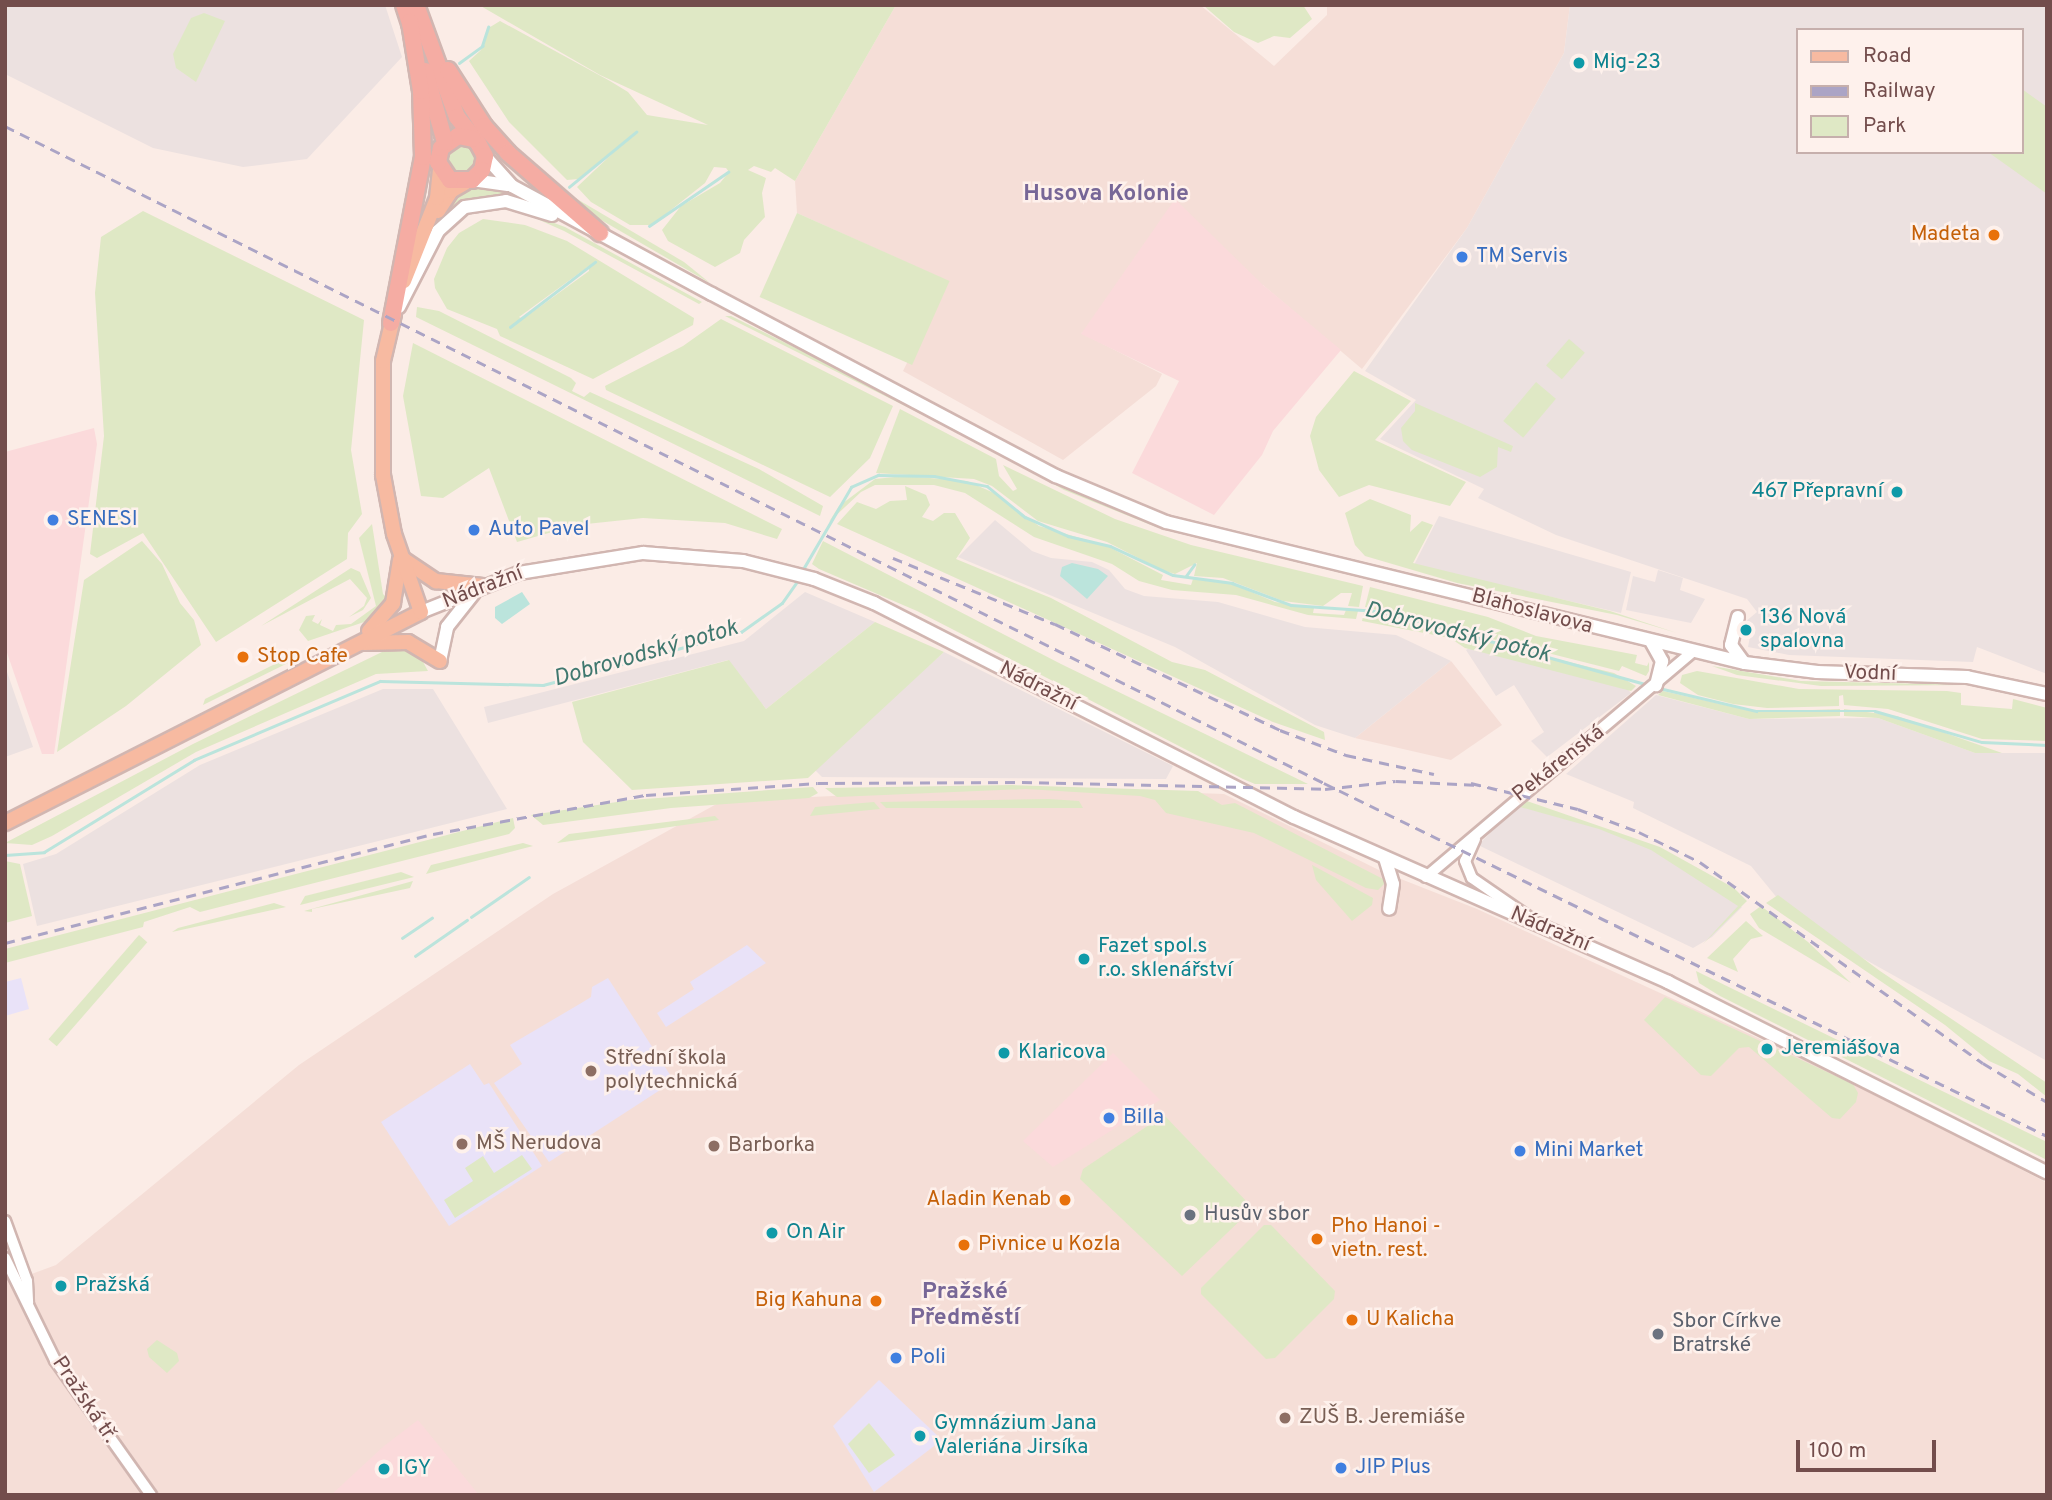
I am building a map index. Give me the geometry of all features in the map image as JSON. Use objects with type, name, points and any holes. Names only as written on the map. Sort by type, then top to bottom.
[{"type":"highway","points":[[404,5],[415,14],[458,89],[484,126],[523,169],[600,233]]},
{"type":"highway","points":[[415,14],[457,117],[485,156],[482,170],[468,182],[450,180],[440,169],[438,155],[445,142],[458,136],[472,139]]},
{"type":"highway","points":[[415,14],[445,142]]},
{"type":"highway","points":[[391,323],[423,158],[415,14]]},
{"type":"main road","points":[[485,156],[512,186],[600,233]]},
{"type":"main road","points":[[421,612],[400,555],[387,503],[381,397],[391,323],[437,198],[440,169]]},
{"type":"main road","points":[[421,239],[447,195],[468,182],[512,186]]},
{"type":"main road","points":[[391,323],[429,244],[446,221],[464,207],[506,201],[600,233]]},
{"type":"main road","name":"Blahoslavova","points":[[600,233],[1098,495],[1166,522],[1372,570],[1693,652]]},
{"type":"main road","name":"Nádražní","points":[[5,823],[352,645],[483,586],[562,563],[643,553],[692,554],[782,570],[814,579],[874,603],[1231,786],[1426,877],[1764,1028],[2047,1173]]},
{"type":"main road","points":[[400,555],[436,581],[483,586]]},
{"type":"main road","points":[[352,645],[390,609],[400,555]]},
{"type":"main road","points":[[352,645],[408,642],[440,661],[446,626],[483,586]]},
{"type":"main road","points":[[1738,617],[1731,646],[1745,663]]},
{"type":"main road","points":[[1652,643],[1661,655],[1657,682]]},
{"type":"main road","name":"Vodní","points":[[1693,652],[1745,663],[1816,672],[1967,677],[2047,694]]},
{"type":"main road","points":[[1385,858],[1393,884],[1389,909]]},
{"type":"street","name":"Pekárenská","points":[[1426,877],[1693,652]]},
{"type":"street","points":[[1485,825],[1466,853],[1467,870],[1545,928]]},
{"type":"street","name":"Pražská tř.","points":[[5,1221],[27,1282],[28,1303]]},
{"type":"street","name":"Pražská tř.","points":[[5,1258],[15,1286],[28,1303],[68,1380],[152,1494]]},
{"type":"shaded area","points":[[5,5],[385,5],[402,57],[307,159],[243,167],[153,148],[5,74]]},
{"type":"shaded area","points":[[896,5],[1200,5],[1274,66],[1327,15],[1327,5],[1570,5],[1564,53],[1467,228],[1362,369],[1263,285],[1081,333],[1162,374],[1156,386],[1063,460],[903,371],[948,281],[797,213],[795,181]]},
{"type":"shaded area","points":[[1570,5],[2047,5],[2047,674],[1977,647],[1973,662],[1789,655],[1748,647],[1751,631],[1745,622],[1757,612],[1747,599],[1556,535],[1478,498],[1484,489],[1380,439],[1416,400],[1365,371],[1467,228],[1564,53]]},
{"type":"shaded area","points":[[1175,199],[1263,285],[1341,350],[1273,431],[1262,455],[1214,515],[1132,473],[1179,381],[1081,334]]},
{"type":"shaded area","points":[[94,428],[97,444],[54,754],[42,754],[5,647],[5,452]]},
{"type":"shaded area","points":[[1439,516],[1631,572],[1621,613],[1414,565]]},
{"type":"shaded area","points":[[995,520],[1032,551],[1051,558],[1092,562],[1109,570],[1125,589],[1144,596],[1218,602],[1305,627],[1396,635],[1451,661],[1355,738],[1315,725],[1175,647],[958,557]]},
{"type":"shaded area","points":[[1658,570],[1683,578],[1680,590],[1705,599],[1691,623],[1626,610],[1633,576],[1655,582]]},
{"type":"shaded area","points":[[805,592],[875,622],[766,709],[728,660],[488,723],[484,707],[744,641]]},
{"type":"shaded area","points":[[1473,646],[1623,684],[1631,693],[1547,757],[1531,741],[1544,732],[1514,685],[1496,696],[1466,650]]},
{"type":"shaded area","points":[[944,652],[1173,766],[1166,779],[822,777],[814,769]]},
{"type":"shaded area","points":[[1451,661],[1502,725],[1451,760],[1355,738]]},
{"type":"shaded area","points":[[5,666],[33,747],[5,757]]},
{"type":"shaded area","points":[[383,689],[433,689],[507,809],[37,926],[23,864],[56,854],[200,765]]},
{"type":"shaded area","points":[[1656,695],[1749,719],[1878,718],[1975,753],[2047,753],[2047,1061],[1832,941],[1778,899],[1751,866],[1633,808],[1634,802],[1566,774]]},
{"type":"shaded area","points":[[1029,787],[1224,794],[1383,872],[1477,909],[1865,1087],[2047,1183],[2047,1495],[5,1495],[5,1244],[18,1279],[56,1265],[299,1065],[553,894],[722,801]]},
{"type":"shaded area","points":[[1518,806],[1595,826],[1654,850],[1742,907],[1712,937],[1693,948],[1478,845]]},
{"type":"shaded area","name":"Střední škola polytechnická","points":[[747,945],[766,963],[666,1027],[657,1013],[694,989],[690,982]]},
{"type":"shaded area","points":[[21,978],[29,1009],[5,1016],[5,982]]},
{"type":"shaded area","name":"Střední škola polytechnická","points":[[608,978],[674,1081],[549,1162],[494,1083],[522,1064],[510,1045],[591,997],[592,987]]},
{"type":"shaded area","points":[[1113,1053],[1160,1100],[1053,1167],[1023,1141]]},
{"type":"shaded area","name":"MŠ Nerudova","points":[[470,1064],[484,1085],[489,1083],[542,1166],[449,1226],[381,1122]]},
{"type":"shaded area","name":"Gymnázium Jana Valeriána Jirsíka","points":[[879,1380],[942,1440],[874,1492],[833,1426]]},
{"type":"shaded area","points":[[418,1420],[479,1495],[331,1495],[384,1446]]},
{"type":"green space","points":[[479,5],[896,5],[795,181],[775,168],[771,172],[754,166],[748,170],[766,178],[762,193],[765,217],[744,240],[740,253],[715,267],[668,241],[662,230],[681,206],[720,183],[729,172],[726,168],[714,167],[705,183],[652,225],[630,225],[591,202],[577,187],[632,135],[578,179],[567,180],[509,122],[469,61],[481,50],[487,29],[500,21],[628,92],[647,115],[708,125],[600,75]]},
{"type":"green space","points":[[1203,5],[1303,5],[1312,19],[1290,38],[1274,36],[1258,43],[1234,32]]},
{"type":"green space","points":[[204,13],[225,21],[196,82],[176,68],[173,54],[191,18]]},
{"type":"green space","points":[[2024,90],[2047,107],[2047,194],[1991,154],[2024,154]]},
{"type":"green space","points":[[462,144],[473,148],[477,159],[473,170],[462,174],[451,170],[447,159],[451,148]]},
{"type":"green space","points":[[485,187],[507,191],[505,196],[466,202],[439,222],[454,196],[469,188]]},
{"type":"green space","points":[[560,189],[684,262],[710,283],[577,206]]},
{"type":"green space","points":[[508,206],[565,227],[702,302],[699,304],[564,231]]},
{"type":"green space","points":[[143,211],[364,320],[351,450],[362,514],[348,533],[347,559],[216,642],[143,533],[97,558],[90,554],[104,436],[95,293],[101,237]]},
{"type":"green space","points":[[797,213],[950,281],[912,365],[760,297]]},
{"type":"green space","points":[[483,219],[525,225],[567,241],[694,318],[693,325],[593,379],[500,336],[497,329],[447,309],[435,288],[434,279],[447,248],[459,233]],"holes":[[[589,266],[589,271],[523,319],[519,317]]]},
{"type":"green space","points":[[417,307],[439,311],[571,378],[576,383],[572,391],[584,397],[590,392],[759,469],[823,506],[820,516],[416,317]]},
{"type":"green space","points":[[725,316],[731,316],[865,382],[999,453]]},
{"type":"green space","points":[[721,319],[893,406],[870,458],[830,497],[606,390],[605,386],[683,346]]},
{"type":"green space","points":[[1569,339],[1585,353],[1562,379],[1546,365]]},
{"type":"green space","points":[[413,343],[782,529],[777,539],[725,523],[643,518],[577,525],[517,542],[489,468],[443,498],[421,496],[403,396]]},
{"type":"green space","points":[[1354,371],[1411,401],[1375,440],[1466,482],[1450,506],[1369,485],[1339,497],[1319,470],[1310,436],[1316,417]]},
{"type":"green space","points":[[1536,382],[1556,399],[1523,438],[1503,421]]},
{"type":"green space","points":[[1415,403],[1513,446],[1511,452],[1498,447],[1497,467],[1480,477],[1412,450],[1403,441],[1401,428],[1415,411]]},
{"type":"green space","points":[[900,409],[996,459],[999,476],[1013,491],[1017,489],[1003,465],[1115,519],[1191,545],[1363,586],[1359,607],[1348,606],[1352,593],[1341,593],[1323,606],[1283,601],[1223,578],[1194,576],[1197,563],[1175,574],[1162,570],[1107,542],[1038,521],[992,486],[974,479],[876,473]]},
{"type":"green space","points":[[1007,457],[1090,498],[1156,523],[1365,578],[1156,527],[1064,490]]},
{"type":"green space","points":[[905,476],[967,481],[994,493],[1039,526],[1107,546],[1163,575],[1161,580],[1191,585],[1193,579],[1228,582],[1275,602],[1314,608],[1313,613],[1344,615],[1346,610],[1358,611],[1356,619],[1308,615],[1236,595],[1172,590],[1139,581],[1112,564],[1034,537],[965,493],[934,485],[875,485],[861,492],[829,522],[839,506],[875,479]]},
{"type":"green space","points":[[905,486],[926,495],[930,505],[922,517],[933,521],[944,513],[955,513],[970,538],[956,559],[1051,598],[1172,662],[1205,670],[1324,732],[1325,740],[1273,722],[837,524],[857,502],[876,509],[890,501],[907,500]]},
{"type":"green space","points":[[1370,499],[1411,515],[1410,532],[1422,521],[1433,525],[1413,563],[1610,611],[1677,633],[1617,615],[1457,583],[1365,556],[1355,545],[1345,513]]},
{"type":"green space","points":[[372,524],[383,594],[389,600],[370,620],[308,641],[299,630],[306,616],[315,615],[312,621],[318,624],[322,619],[320,625],[333,631],[336,625],[351,624],[376,606],[359,538]]},
{"type":"green space","points":[[142,541],[162,564],[180,603],[194,620],[201,645],[126,706],[57,752],[84,580]]},
{"type":"green space","points":[[823,541],[1061,664],[1308,784],[1255,784],[1243,779],[917,611],[819,569],[812,564]]},
{"type":"green space","points":[[351,568],[360,572],[371,598],[363,610],[349,617],[364,606],[367,598],[350,579],[261,626]]},
{"type":"green space","points":[[1370,587],[1488,617],[1536,636],[1637,655],[1635,663],[1647,666],[1649,662],[1649,671],[1646,676],[1622,666],[1619,671],[1365,607]]},
{"type":"green space","points":[[1364,612],[1614,673],[1636,686],[1631,691],[1465,648],[1450,638],[1362,621]]},
{"type":"green space","points":[[875,622],[944,652],[808,778],[632,790],[583,742],[572,702],[729,660],[766,709]]},
{"type":"green space","points":[[402,647],[417,651],[428,671],[376,674],[196,752],[52,836],[32,845],[5,843],[193,744],[382,652]]},
{"type":"green space","points":[[297,653],[302,656],[203,705],[205,699]]},
{"type":"green space","points":[[1712,666],[1801,681],[1971,685],[1821,686],[1737,675]]},
{"type":"green space","points":[[1697,671],[1799,689],[1947,691],[1961,693],[1961,705],[2012,709],[2013,699],[2047,708],[2047,741],[1982,739],[1888,709],[1844,705],[1843,695],[1839,696],[1839,706],[1767,708],[1733,704],[1698,695],[1680,683],[1682,675]]},
{"type":"green space","points":[[1663,691],[1756,712],[1840,709],[1840,716],[1749,719],[1658,695]]},
{"type":"green space","points":[[1844,709],[1897,716],[2002,753],[1975,753],[1878,718],[1844,716]]},
{"type":"green space","points":[[1012,785],[1198,791],[1222,805],[1235,803],[1387,881],[1378,890],[1366,888],[1254,833],[1166,813],[1155,800],[1140,796],[1026,789],[837,797],[825,788]]},
{"type":"green space","points":[[813,787],[818,793],[809,798],[671,808],[543,825],[531,815],[630,800]]},
{"type":"green space","points":[[1049,799],[1079,801],[1083,808],[886,808],[880,802]]},
{"type":"green space","points":[[1524,800],[1660,847],[1734,888],[1747,901],[1703,944],[1738,906],[1651,850],[1599,829],[1520,807],[1505,820]]},
{"type":"green space","points":[[874,802],[880,809],[810,816],[815,807]]},
{"type":"green space","points":[[715,816],[719,820],[557,843],[569,834]]},
{"type":"green space","points":[[513,818],[515,828],[509,834],[200,912],[190,907],[144,922],[143,927],[5,963],[5,949]]},
{"type":"green space","points":[[523,843],[533,846],[426,874],[431,865]]},
{"type":"green space","points":[[5,861],[20,864],[32,916],[5,923]]},
{"type":"green space","points":[[1312,865],[1373,898],[1372,905],[1352,921],[1316,880]]},
{"type":"green space","points":[[401,872],[414,877],[300,905],[305,896]]},
{"type":"green space","points":[[413,881],[410,888],[312,909],[312,912],[304,911]]},
{"type":"green space","points":[[1778,895],[1880,971],[2047,1083],[2047,1097],[2018,1074],[1989,1061],[1945,1025],[1766,903]]},
{"type":"green space","points":[[274,903],[286,907],[172,932],[178,928]]},
{"type":"green space","points":[[1761,906],[1808,942],[1851,983],[1759,928],[1750,914]]},
{"type":"green space","points":[[1746,921],[1763,936],[1751,939],[1733,959],[1738,972],[1707,958]]},
{"type":"green space","points":[[139,935],[147,942],[57,1046],[48,1039]]},
{"type":"green space","points":[[1696,971],[2047,1142],[2047,1160],[1720,996],[1699,983]]},
{"type":"green space","points":[[1665,997],[1853,1084],[1858,1093],[1856,1102],[1840,1119],[1832,1118],[1749,1047],[1739,1048],[1711,1076],[1701,1075],[1644,1020]]},
{"type":"green space","points":[[1164,1115],[1249,1204],[1248,1213],[1182,1276],[1080,1179],[1083,1169]]},
{"type":"green space","points":[[522,1155],[532,1169],[455,1218],[444,1200],[473,1181],[465,1168],[483,1156],[494,1173]]},
{"type":"green space","points":[[1264,1225],[1271,1225],[1335,1291],[1334,1299],[1275,1358],[1266,1359],[1201,1294],[1201,1288]]},
{"type":"green space","points":[[157,1340],[177,1353],[179,1361],[167,1373],[149,1357],[147,1349]]},
{"type":"green space","points":[[869,1423],[895,1455],[869,1473],[848,1444]]},
{"type":"water","points":[[1072,563],[1098,569],[1108,576],[1087,599],[1060,576],[1062,567]]},
{"type":"water","points":[[522,592],[530,604],[502,624],[495,618],[495,607]]},
{"type":"waterway","points":[[459,63],[482,46],[488,27]]},
{"type":"waterway","points":[[569,187],[636,132]]},
{"type":"waterway","points":[[649,226],[728,172]]},
{"type":"waterway","points":[[510,327],[595,262]]},
{"type":"waterway","name":"Dobrovodský potok","points":[[802,571],[851,487],[878,475],[934,476],[987,486],[1025,517],[1068,536],[1110,546],[1173,575],[1232,583],[1291,605],[1377,611],[1649,685]]},
{"type":"waterway","points":[[1186,576],[1194,565]]},
{"type":"waterway","name":"Dobrovodský potok","points":[[5,855],[44,852],[194,760],[380,681],[543,685],[741,632],[782,603],[798,580]]},
{"type":"waterway","name":"Dobrovodský potok","points":[[1659,688],[1756,711],[1875,711],[1982,742],[2047,745]]},
{"type":"waterway","points":[[471,917],[529,877]]},
{"type":"waterway","points":[[402,938],[432,918]]},
{"type":"waterway","points":[[415,956],[467,920]]},
{"type":"railway","points":[[5,126],[1324,783],[2047,1136]]},
{"type":"railway","points":[[893,558],[1055,624],[1280,730],[1346,755],[1434,774]]},
{"type":"railway","points":[[5,943],[433,834],[646,795],[818,783],[1022,782],[1325,789],[1396,781],[1479,785]]},
{"type":"railway","points":[[1471,783],[1578,809],[1639,832],[1700,862],[1983,1063],[2047,1102]]},
{"type":"place","name":"Mig-23","points":[[1579,63]]},
{"type":"place","name":"Madeta","points":[[1994,235]]},
{"type":"place","name":"TM Servis","points":[[1462,257]]},
{"type":"place","name":"467 Přepravní","points":[[1897,492]]},
{"type":"place","name":"SENESI","points":[[53,520]]},
{"type":"place","name":"Auto Pavel","points":[[474,530]]},
{"type":"place","name":"136 Nová spalovna","points":[[1746,630]]},
{"type":"place","name":"Stop Cafe","points":[[243,657]]},
{"type":"place","name":"Fazet spol.s r.o. sklenářství","points":[[1084,959]]},
{"type":"place","name":"Jeremiášova","points":[[1767,1049]]},
{"type":"place","name":"Klaricova","points":[[1004,1053]]},
{"type":"place","name":"Střední škola polytechnická","points":[[591,1071]]},
{"type":"place","name":"Billa","points":[[1109,1118]]},
{"type":"place","name":"MŠ Nerudova","points":[[462,1144]]},
{"type":"place","name":"Barborka","points":[[714,1146]]},
{"type":"place","name":"Mini Market","points":[[1520,1151]]},
{"type":"place","name":"Aladin Kenab","points":[[1065,1200]]},
{"type":"place","name":"Husův sbor","points":[[1190,1215]]},
{"type":"place","name":"On Air","points":[[772,1233]]},
{"type":"place","name":"Pho Hanoi - vietn. rest.","points":[[1317,1239]]},
{"type":"place","name":"Pivnice u Kozla","points":[[964,1245]]},
{"type":"place","name":"Pražská","points":[[61,1286]]},
{"type":"place","name":"Big Kahuna","points":[[876,1301]]},
{"type":"place","name":"U Kalicha","points":[[1352,1320]]},
{"type":"place","name":"Sbor Církve Bratrské","points":[[1658,1334]]},
{"type":"place","name":"Poli","points":[[896,1358]]},
{"type":"place","name":"ZUŠ B. Jeremiáše","points":[[1285,1418]]},
{"type":"place","name":"Gymnázium Jana Valeriána Jirsíka","points":[[920,1436]]},
{"type":"place","name":"JIP Plus","points":[[1341,1468]]},
{"type":"place","name":"IGY","points":[[384,1469]]},
{"type":"district","name":"Husova Kolonie","points":[[1106,195]]},
{"type":"district","name":"Pražské Předměstí","points":[[965,1306]]}]
